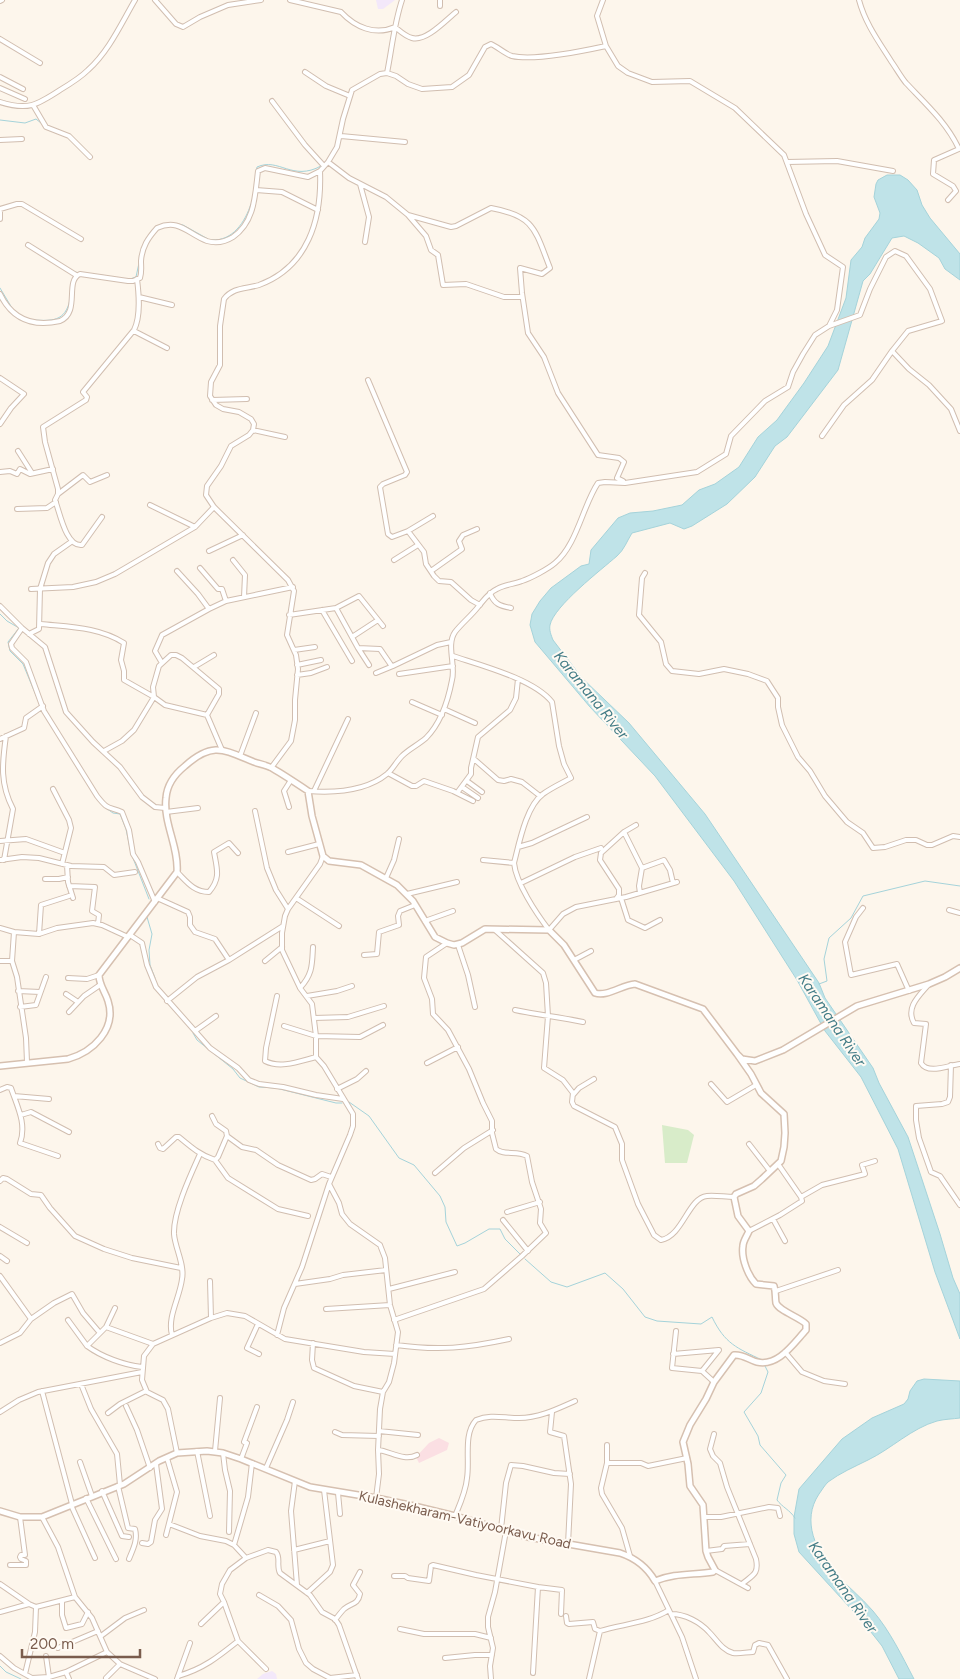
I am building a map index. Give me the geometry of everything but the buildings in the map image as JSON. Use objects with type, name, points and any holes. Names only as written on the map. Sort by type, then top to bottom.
[{"type":"street","points":[[155,0],[176,24],[183,27],[200,17],[228,5],[261,0]]},
{"type":"street","points":[[290,0],[341,12],[362,27],[375,32],[386,31],[394,27]]},
{"type":"street","points":[[387,73],[394,27],[402,0]]},
{"type":"street","points":[[440,0],[440,6]]},
{"type":"street","points":[[603,0],[597,16],[606,46],[618,66],[628,74],[652,82],[690,81],[735,108],[784,156],[806,214],[825,255],[843,267],[837,310],[829,326]]},
{"type":"street","points":[[859,0],[862,13],[873,33],[905,81],[932,109],[954,138],[959,149],[934,160],[933,174],[953,186],[956,191],[948,200]]},
{"type":"street","points":[[0,102],[18,107],[33,105],[73,82],[94,65],[107,47],[133,1]]},
{"type":"street","points":[[394,27],[408,36],[419,38],[439,27],[456,12]]},
{"type":"street","points":[[0,39],[40,63]]},
{"type":"street","points":[[58,494],[45,442],[44,426],[86,400],[87,397],[83,392],[134,331],[139,297],[138,280],[141,276],[141,261],[145,243],[157,228],[171,224],[182,226],[207,241],[225,242],[241,231],[250,215],[255,200],[258,171],[266,168],[308,178],[320,171],[337,147],[352,90],[380,74],[387,73],[396,76],[408,84],[422,89],[452,87],[469,75],[485,47],[491,44],[511,56],[533,57],[577,52],[606,46]]},
{"type":"street","points":[[305,72],[326,86],[350,96]]},
{"type":"street","points":[[0,77],[24,89]]},
{"type":"street","points":[[0,88],[25,99]]},
{"type":"street","points":[[272,101],[305,145],[324,166]]},
{"type":"street","points":[[33,105],[46,127],[68,136],[90,157]]},
{"type":"street","points":[[340,136],[405,142]]},
{"type":"street","points":[[0,140],[22,139]]},
{"type":"street","points":[[787,162],[837,161],[893,171]]},
{"type":"street","points":[[328,162],[350,178],[386,197],[408,215],[426,236],[431,250],[438,255],[443,284],[466,284],[504,297],[522,297]]},
{"type":"street","points":[[272,768],[291,741],[295,720],[297,665],[294,650],[287,635],[294,595],[293,587],[285,576],[214,507],[206,495],[207,486],[221,466],[231,446],[249,435],[253,430],[254,424],[252,419],[239,412],[223,409],[216,405],[212,400],[210,391],[211,382],[220,365],[220,326],[224,299],[234,290],[258,285],[280,273],[303,252],[312,232],[318,210],[321,192],[320,171]]},
{"type":"street","points":[[360,184],[368,217],[365,242]]},
{"type":"street","points":[[256,190],[282,192],[318,210]]},
{"type":"street","points":[[0,219],[0,210],[22,204],[81,240]]},
{"type":"street","points":[[408,215],[451,227],[491,208],[508,211],[520,217],[534,228],[550,268],[542,274],[520,268],[522,297],[528,333],[544,357],[558,393],[598,455],[619,458],[624,462],[617,478],[625,483]]},
{"type":"street","points":[[28,245],[76,275],[128,281],[138,280]]},
{"type":"street","points":[[68,978],[87,979],[99,975],[177,872],[178,863],[166,810],[166,797],[173,777],[192,759],[202,753],[222,750],[272,768],[308,791],[328,793],[367,785],[388,773],[402,756],[426,738],[442,715],[453,678],[454,666],[451,642],[455,632],[484,598],[499,588],[524,580],[555,563],[565,551],[582,521],[597,485],[603,482],[625,483],[698,472],[726,454],[732,436],[765,402],[788,387],[793,372],[815,336],[829,326],[860,315],[870,289],[886,257],[895,251],[906,256],[930,289],[942,321],[908,331],[872,380],[844,405],[822,436]]},
{"type":"street","points":[[0,294],[1,300],[15,315],[23,320],[30,322],[64,320],[69,314],[76,275]]},
{"type":"street","points":[[139,297],[172,305]]},
{"type":"street","points":[[134,331],[166,348]]},
{"type":"street","points":[[892,351],[929,385],[951,409],[960,431]]},
{"type":"street","points":[[0,378],[24,394],[0,424]]},
{"type":"street","points":[[368,380],[407,472],[405,475],[382,484],[380,487],[388,534],[392,537],[408,531],[432,516]]},
{"type":"street","points":[[212,400],[247,399]]},
{"type":"street","points":[[253,430],[285,437]]},
{"type":"street","points":[[18,451],[32,472]]},
{"type":"street","points":[[0,472],[10,471],[17,474],[20,469],[30,474],[32,472],[53,469]]},
{"type":"street","points":[[102,517],[82,545],[78,545],[71,542],[55,498],[83,475],[90,482],[107,475]]},
{"type":"street","points":[[17,509],[47,508],[56,502]]},
{"type":"street","points":[[150,506],[195,528]]},
{"type":"street","points":[[31,589],[73,586],[96,582],[132,565],[195,528],[214,507]]},
{"type":"street","points":[[431,572],[462,549],[459,541],[463,535],[478,529]]},
{"type":"street","points":[[408,531],[424,552],[425,561],[439,581],[451,582],[471,600],[480,605]]},
{"type":"street","points":[[209,551],[243,535]]},
{"type":"street","points":[[29,634],[39,629],[41,624],[40,589],[48,563],[54,554],[71,542]]},
{"type":"street","points":[[394,560],[418,545]]},
{"type":"street","points":[[234,560],[245,575],[244,597]]},
{"type":"street","points":[[200,568],[218,589],[222,589],[226,601]]},
{"type":"street","points":[[177,571],[209,609]]},
{"type":"street","points":[[645,573],[642,578],[639,615],[661,642],[666,664],[672,671],[699,674],[724,669],[748,674],[766,681],[778,698],[782,725],[798,757],[810,771],[825,796],[847,822],[863,833],[873,848],[885,847],[906,840],[916,840],[932,845],[953,836],[960,837]]},
{"type":"street","points":[[162,663],[155,651],[162,635],[226,601],[293,587]]},
{"type":"street","points":[[490,594],[494,602],[511,608]]},
{"type":"street","points":[[289,615],[336,608],[360,596],[383,626]]},
{"type":"street","points":[[0,606],[45,647],[66,712],[120,767],[142,797],[155,807],[166,810],[198,808]]},
{"type":"street","points":[[336,608],[369,666]]},
{"type":"street","points":[[322,610],[352,662]]},
{"type":"street","points":[[352,637],[378,620]]},
{"type":"street","points":[[41,624],[99,631],[114,636],[124,643],[121,660],[124,680],[154,696],[165,705],[207,715]]},
{"type":"street","points":[[22,628],[11,644],[12,648],[26,662],[41,707],[101,800],[110,809],[122,812],[129,830],[133,854],[156,900],[188,912],[189,923],[195,932],[215,939],[229,960]]},
{"type":"street","points":[[376,672],[437,645],[451,642]]},
{"type":"street","points":[[294,650],[315,647]]},
{"type":"street","points":[[358,648],[380,649],[393,666]]},
{"type":"street","points":[[104,751],[122,741],[134,730],[154,696],[158,666],[171,655],[182,658],[219,689],[219,694],[207,715]]},
{"type":"street","points":[[194,667],[214,655]]},
{"type":"street","points":[[453,656],[498,670],[518,679],[535,688],[552,702],[559,746],[564,764],[571,778],[540,796],[534,803],[514,863],[514,868],[521,883],[540,918],[564,945],[597,994],[602,994],[627,984],[635,984],[703,1009],[751,1074],[761,1093],[784,1114],[784,1147],[781,1161],[754,1186],[736,1194],[734,1197],[706,1196],[695,1201],[687,1216],[673,1234],[668,1238],[659,1240],[654,1235],[638,1204],[622,1160],[622,1144],[615,1127],[574,1106],[572,1102],[573,1095],[579,1088],[594,1079]]},
{"type":"street","points":[[297,665],[321,660]]},
{"type":"street","points":[[399,674],[454,666]]},
{"type":"street","points":[[297,675],[311,673],[328,667]]},
{"type":"street","points":[[457,793],[471,774],[478,737],[510,710],[516,698],[518,679]]},
{"type":"street","points":[[412,702],[442,715]]},
{"type":"street","points":[[0,739],[24,728],[26,718],[41,707]]},
{"type":"street","points":[[444,709],[475,723]]},
{"type":"street","points":[[240,756],[256,713]]},
{"type":"street","points":[[207,715],[222,750]]},
{"type":"street","points":[[314,791],[348,719]]},
{"type":"street","points":[[6,736],[2,781],[13,809],[2,860],[30,856],[65,864],[104,866],[114,875],[135,872]]},
{"type":"street","points":[[474,759],[498,780],[511,779],[522,782],[540,796]]},
{"type":"street","points":[[388,773],[412,786],[416,786],[424,781],[473,801]]},
{"type":"street","points":[[289,807],[284,791],[291,780]]},
{"type":"street","points":[[467,781],[482,792]]},
{"type":"street","points":[[462,787],[478,798]]},
{"type":"street","points":[[39,934],[41,905],[71,897],[65,864],[71,828],[69,820],[53,789]]},
{"type":"street","points":[[308,791],[312,816],[323,856],[330,861],[361,865],[397,884],[416,905],[435,937],[447,943],[458,945],[485,929],[549,930]]},
{"type":"street","points":[[255,811],[267,868],[276,890],[288,909]]},
{"type":"street","points":[[518,848],[587,817]]},
{"type":"street","points":[[636,825],[624,832],[600,854],[600,860],[619,889],[619,898],[628,920],[645,928],[660,920]]},
{"type":"street","points":[[624,832],[642,868],[639,886],[640,893]]},
{"type":"street","points":[[0,842],[26,839],[62,852]]},
{"type":"street","points":[[386,878],[394,860],[399,839]]},
{"type":"street","points":[[177,872],[192,888],[202,892],[209,892],[213,888],[218,874],[214,852],[229,843],[238,852]]},
{"type":"street","points":[[288,852],[319,844]]},
{"type":"street","points":[[521,883],[575,857],[601,848]]},
{"type":"street","points":[[277,1335],[284,1308],[331,1177],[353,1126],[353,1114],[324,1066],[316,1057],[316,1036],[312,1004],[300,988],[282,947],[283,926],[288,909],[320,864],[323,856]]},
{"type":"street","points":[[483,860],[514,863]]},
{"type":"street","points":[[549,930],[563,914],[576,907],[675,883],[664,860],[642,868]]},
{"type":"street","points":[[45,879],[68,877]]},
{"type":"street","points":[[407,894],[457,882]]},
{"type":"street","points":[[70,886],[95,887],[92,910],[99,915],[98,924]]},
{"type":"street","points":[[82,892],[83,886]]},
{"type":"street","points":[[296,898],[339,926]]},
{"type":"street","points":[[364,954],[376,954],[379,932],[399,925],[398,916],[400,911],[416,905]]},
{"type":"street","points":[[863,908],[856,917],[846,942],[851,975],[897,964],[909,991]]},
{"type":"street","points":[[949,910],[960,913]]},
{"type":"street","points":[[425,920],[453,911]]},
{"type":"street","points":[[0,928],[14,932],[39,934],[56,928],[98,924],[129,936],[142,943],[150,976],[167,1001],[210,1048],[238,1068],[249,1080],[259,1084],[343,1099]]},
{"type":"street","points":[[167,1001],[197,977],[229,960],[283,926]]},
{"type":"street","points":[[493,928],[543,973],[546,983],[548,1016],[543,1066],[564,1080],[573,1095]]},
{"type":"street","points":[[14,932],[12,961],[17,977],[26,1038],[27,1062]]},
{"type":"street","points":[[394,1320],[484,1289],[546,1233],[540,1223],[540,1202],[532,1182],[527,1156],[521,1153],[498,1152],[495,1148],[492,1121],[469,1068],[448,1030],[434,1016],[432,999],[424,978],[426,957],[447,943]]},
{"type":"street","points":[[458,945],[468,975],[475,1007]]},
{"type":"street","points":[[264,961],[282,947]]},
{"type":"street","points":[[300,988],[308,979],[313,947]]},
{"type":"street","points":[[574,960],[591,951]]},
{"type":"street","points":[[0,961],[12,961]]},
{"type":"street","points":[[737,1054],[742,1059],[755,1061],[783,1050],[857,1006],[929,984],[946,977],[960,968]]},
{"type":"street","points":[[0,1066],[78,1056],[100,1039],[106,1032],[110,1016],[108,999],[100,985],[99,975]]},
{"type":"street","points":[[20,1007],[36,1005],[46,977]]},
{"type":"street","points":[[929,984],[910,1010],[914,1022],[926,1024],[921,1063],[925,1068],[930,1069],[960,1064]]},
{"type":"street","points":[[69,1012],[84,996],[100,985]]},
{"type":"street","points":[[307,996],[337,992],[352,986]]},
{"type":"street","points":[[18,991],[40,992]]},
{"type":"street","points":[[66,994],[78,1002]]},
{"type":"street","points":[[277,996],[265,1061],[273,1065],[291,1064],[316,1057]]},
{"type":"street","points":[[314,1018],[348,1017],[384,1006]]},
{"type":"street","points":[[515,1010],[583,1022]]},
{"type":"street","points":[[195,1031],[216,1016]]},
{"type":"street","points":[[284,1026],[316,1036],[360,1037],[383,1025]]},
{"type":"street","points":[[427,1063],[458,1047]]},
{"type":"street","points":[[951,1065],[950,1097],[948,1102],[916,1106],[916,1120],[919,1138],[932,1172],[940,1176],[960,1205]]},
{"type":"street","points":[[337,1089],[357,1079],[366,1071]]},
{"type":"street","points":[[711,1084],[727,1102],[756,1085]]},
{"type":"street","points":[[0,1090],[10,1087],[21,1114],[22,1130],[20,1143],[58,1156]]},
{"type":"street","points":[[14,1096],[50,1099]]},
{"type":"street","points":[[21,1114],[31,1112],[69,1132]]},
{"type":"street","points":[[212,1116],[216,1124],[226,1131],[227,1136],[244,1148],[256,1150],[278,1165],[311,1180],[316,1179],[322,1174],[331,1177]]},
{"type":"street","points":[[435,1173],[464,1148],[493,1130]]},
{"type":"street","points":[[215,1160],[227,1136]]},
{"type":"street","points":[[158,1144],[163,1149],[176,1137],[180,1137],[200,1154],[215,1160],[228,1178],[278,1209],[308,1216]]},
{"type":"street","points":[[749,1144],[770,1171]]},
{"type":"street","points":[[172,1335],[172,1319],[183,1277],[174,1233],[184,1190],[200,1154]]},
{"type":"street","points":[[801,1196],[822,1185],[866,1174],[862,1165],[876,1161]]},
{"type":"street","points":[[748,1588],[715,1570],[708,1558],[704,1536],[703,1505],[690,1486],[683,1442],[690,1425],[706,1400],[714,1382],[734,1356],[740,1355],[756,1362],[766,1363],[775,1360],[806,1330],[806,1324],[801,1319],[779,1308],[776,1303],[774,1286],[756,1284],[748,1272],[742,1247],[749,1231],[802,1201],[801,1196],[778,1164]]},
{"type":"street","points":[[0,1181],[3,1178],[7,1179],[32,1194],[41,1195],[75,1236],[104,1249],[132,1258],[181,1268]]},
{"type":"street","points":[[329,1184],[339,1203],[342,1214],[350,1224],[380,1245],[385,1258],[390,1304],[398,1332],[389,1382],[383,1392],[380,1409],[379,1474],[376,1498]]},
{"type":"street","points":[[734,1197],[738,1216],[749,1231]]},
{"type":"street","points":[[507,1212],[540,1202]]},
{"type":"street","points":[[773,1219],[785,1241]]},
{"type":"street","points":[[502,1220],[528,1251]]},
{"type":"street","points":[[0,1226],[27,1243]]},
{"type":"street","points":[[0,1256],[7,1261]]},
{"type":"street","points":[[294,1284],[330,1279],[343,1275],[386,1270]]},
{"type":"street","points":[[776,1291],[838,1270]]},
{"type":"street","points":[[389,1289],[455,1272]]},
{"type":"street","points":[[0,1276],[31,1319]]},
{"type":"street","points":[[210,1281],[211,1318]]},
{"type":"street","points":[[0,1343],[20,1333],[31,1319],[54,1303],[72,1294],[83,1313],[100,1333]]},
{"type":"street","points":[[326,1309],[390,1304]]},
{"type":"street","points":[[86,1346],[106,1327],[115,1308]]},
{"type":"street","points":[[177,1453],[168,1409],[163,1400],[146,1391],[142,1380],[144,1356],[153,1344],[172,1335],[223,1314],[235,1314],[245,1316],[285,1339],[364,1352],[395,1354]]},
{"type":"street","points":[[68,1320],[86,1346],[94,1352],[142,1367]]},
{"type":"street","points":[[258,1324],[246,1348],[259,1354]]},
{"type":"street","points":[[106,1327],[153,1344]]},
{"type":"street","points":[[676,1331],[672,1368],[702,1371],[714,1382]]},
{"type":"street","points":[[396,1345],[446,1349],[484,1345],[509,1339]]},
{"type":"street","points":[[313,1343],[312,1360],[314,1368],[354,1386],[383,1392]]},
{"type":"street","points":[[673,1354],[719,1350],[702,1371]]},
{"type":"street","points":[[785,1352],[802,1372],[824,1381],[845,1384]]},
{"type":"street","points":[[0,1412],[19,1400],[42,1391],[142,1372]]},
{"type":"street","points":[[81,1384],[90,1409],[116,1454],[119,1486],[128,1528],[135,1529],[136,1531],[136,1542],[129,1559]]},
{"type":"street","points":[[42,1391],[71,1505],[95,1558]]},
{"type":"street","points":[[108,1413],[120,1404],[146,1391]]},
{"type":"street","points":[[215,1451],[220,1398]]},
{"type":"street","points":[[455,1516],[467,1478],[469,1435],[471,1426],[476,1420],[493,1416],[531,1417],[552,1412],[575,1401]]},
{"type":"street","points":[[266,1468],[293,1402]]},
{"type":"street","points":[[126,1406],[137,1430],[150,1468]]},
{"type":"street","points":[[241,1459],[247,1443],[244,1442],[257,1407]]},
{"type":"street","points":[[552,1412],[550,1431],[564,1436],[570,1474],[568,1544]]},
{"type":"street","points":[[336,1432],[342,1435],[418,1436]]},
{"type":"street","points":[[714,1434],[710,1449],[713,1456],[720,1463],[726,1487],[758,1567],[755,1573],[742,1584]]},
{"type":"street","points":[[607,1445],[607,1463],[601,1488],[602,1494],[622,1528],[630,1556]]},
{"type":"street","points":[[378,1450],[401,1457],[413,1457],[416,1455]]},
{"type":"street","points":[[197,1451],[210,1516]]},
{"type":"street","name":"Kulashekharam-Vatiyoorkavu Road","points":[[0,1511],[20,1517],[42,1517],[102,1491],[119,1486],[177,1453],[215,1451],[266,1468],[310,1487],[376,1498],[455,1516],[528,1537],[630,1556],[646,1568],[655,1581],[688,1652],[696,1679]]},
{"type":"street","points":[[223,1453],[230,1491],[229,1532]]},
{"type":"street","points":[[166,1535],[177,1492],[167,1458]]},
{"type":"street","points":[[607,1463],[641,1463],[648,1466],[687,1458]]},
{"type":"street","points":[[80,1462],[92,1496]]},
{"type":"street","points":[[234,1546],[248,1497],[252,1463]]},
{"type":"street","points":[[142,1543],[149,1544],[152,1541],[155,1520],[162,1509],[156,1464]]},
{"type":"street","points":[[490,1679],[493,1648],[488,1627],[488,1617],[497,1580],[506,1483],[511,1465],[570,1474]]},
{"type":"street","points":[[295,1481],[291,1507],[297,1585]]},
{"type":"street","points":[[307,1593],[330,1572],[333,1565],[324,1490]]},
{"type":"street","points":[[102,1491],[122,1536],[130,1537]]},
{"type":"street","points":[[338,1493],[340,1514]]},
{"type":"street","points":[[86,1498],[116,1558]]},
{"type":"street","points":[[704,1517],[721,1517],[769,1507],[778,1508],[780,1516]]},
{"type":"street","points":[[10,1565],[26,1565],[26,1561],[21,1560],[20,1557],[25,1555],[20,1517]]},
{"type":"street","points":[[42,1517],[58,1547],[75,1597],[88,1612],[107,1652],[120,1664],[155,1679]]},
{"type":"street","points":[[169,1524],[200,1536],[226,1540],[246,1558]]},
{"type":"street","points":[[294,1550],[330,1541]]},
{"type":"street","points":[[706,1551],[722,1550],[724,1546],[750,1544]]},
{"type":"street","points":[[259,1595],[278,1606],[290,1620],[303,1657],[306,1663],[313,1669],[330,1678],[358,1677],[340,1627],[335,1620],[325,1614],[307,1593],[279,1571],[279,1557],[276,1552],[268,1550],[246,1558],[230,1570],[222,1584],[220,1594],[238,1641],[266,1669]]},
{"type":"street","points":[[394,1576],[405,1576],[429,1581],[431,1566],[433,1565],[497,1580],[562,1590],[561,1614]]},
{"type":"street","points":[[655,1581],[676,1574],[695,1574],[713,1572],[715,1570]]},
{"type":"street","points":[[335,1620],[345,1608],[356,1603],[359,1599],[360,1594],[353,1585],[360,1572]]},
{"type":"street","points":[[0,1584],[36,1607],[75,1597]]},
{"type":"street","points":[[534,1673],[538,1587]]},
{"type":"street","points":[[62,1601],[62,1615],[66,1628],[82,1624],[88,1612]]},
{"type":"street","points":[[201,1624],[224,1602]]},
{"type":"street","points":[[0,1612],[29,1604]]},
{"type":"street","points":[[25,1674],[35,1632],[36,1607]]},
{"type":"street","points":[[58,1648],[99,1633],[125,1618],[144,1610]]},
{"type":"street","points":[[566,1616],[566,1623],[593,1622],[595,1629],[600,1631],[641,1622],[670,1612],[696,1621],[719,1644],[732,1652],[753,1652],[755,1645],[760,1643],[768,1645],[787,1679]]},
{"type":"street","points":[[400,1629],[424,1634],[475,1634],[491,1638]]},
{"type":"street","points":[[589,1679],[600,1631]]},
{"type":"street","points":[[178,1678],[210,1663],[238,1641]]},
{"type":"street","points":[[178,1678],[190,1643]]},
{"type":"street","points":[[0,1656],[10,1665],[34,1679],[66,1672],[107,1652]]},
{"type":"street","points":[[445,1658],[492,1655]]},
{"type":"street","points":[[46,1656],[49,1677]]},
{"type":"street","points":[[106,1678],[120,1664]]},
{"type":"street","points":[[66,1672],[69,1679]]},
{"type":"shaded area","points":[[376,0],[395,0],[383,9],[378,9]]},
{"type":"shaded area","points":[[439,1438],[449,1443],[447,1450],[419,1463],[416,1457],[429,1443]]},
{"type":"shaded area","points":[[272,1671],[276,1674],[277,1679],[257,1679],[263,1674]]},
{"type":"green space","points":[[662,1125],[688,1130],[694,1135],[687,1163],[665,1163]]},
{"type":"water","name":"Karamana River","points":[[887,175],[900,175],[908,180],[917,190],[922,205],[930,218],[960,254],[960,280],[945,269],[939,258],[918,243],[904,236],[892,238],[870,274],[863,281],[838,370],[787,437],[775,446],[755,477],[727,504],[692,526],[684,529],[670,523],[632,533],[619,554],[560,608],[553,617],[550,629],[553,640],[582,678],[629,723],[705,814],[819,983],[825,998],[873,1068],[908,1137],[953,1278],[960,1294],[960,1339],[935,1272],[898,1149],[861,1077],[825,1031],[797,980],[734,881],[655,776],[590,707],[535,642],[530,625],[532,614],[540,601],[551,588],[581,566],[589,564],[591,550],[618,518],[630,513],[653,511],[682,505],[699,490],[715,484],[739,467],[758,437],[777,420],[828,346],[846,298],[851,260],[862,247],[865,238],[879,219],[880,213],[874,197],[876,184],[878,180]]},
{"type":"water","name":"Karamana River","points":[[924,1379],[960,1381],[960,1418],[940,1420],[919,1428],[877,1455],[833,1479],[819,1494],[811,1515],[813,1535],[822,1555],[835,1573],[864,1601],[885,1627],[914,1679],[899,1679],[882,1646],[863,1622],[799,1552],[794,1534],[794,1517],[799,1489],[842,1439],[872,1418],[904,1404],[917,1381]]},
{"type":"waterway","points":[[0,120],[25,123],[36,119],[41,123]]},
{"type":"waterway","points":[[256,173],[257,167],[265,165],[302,172],[321,166]]},
{"type":"waterway","points":[[212,240],[232,234],[242,224],[251,204]]},
{"type":"waterway","points":[[156,227],[163,224]]},
{"type":"waterway","points":[[177,224],[183,225],[208,239]]},
{"type":"waterway","points":[[130,279],[136,277],[139,263]]},
{"type":"waterway","points":[[74,272],[97,275]]},
{"type":"waterway","points":[[101,275],[119,278]]},
{"type":"waterway","points":[[0,288],[12,308]]},
{"type":"waterway","points":[[33,320],[57,319],[65,313],[70,300]]},
{"type":"waterway","points":[[0,614],[19,628],[8,642],[10,651],[23,664],[40,705]]},
{"type":"waterway","points":[[48,720],[77,768]]},
{"type":"waterway","points":[[103,806],[113,813],[120,814],[126,829],[131,853],[149,899]]},
{"type":"waterway","name":"Karamana River","points":[[819,984],[827,981],[824,959],[829,938],[851,918],[863,896],[925,881],[960,886]]},
{"type":"waterway","points":[[147,917],[152,934],[149,950],[150,965],[155,978]]},
{"type":"waterway","points":[[193,1033],[197,1040],[233,1069],[240,1078],[259,1087],[276,1088],[342,1103]]},
{"type":"waterway","points":[[349,1102],[369,1116],[399,1158],[414,1165],[440,1196],[445,1207],[446,1222],[457,1246],[489,1229],[500,1229],[505,1239],[520,1254]]},
{"type":"waterway","points":[[525,1259],[551,1282],[567,1287],[605,1273],[623,1289],[645,1317],[657,1321],[701,1324],[712,1317],[732,1344],[762,1360]]},
{"type":"waterway","points":[[765,1366],[768,1372],[761,1393],[744,1412],[758,1436],[760,1445],[786,1475],[781,1483],[777,1500],[795,1518]]},
{"type":"waterway","points":[[0,1666],[6,1672],[21,1679]]}]
